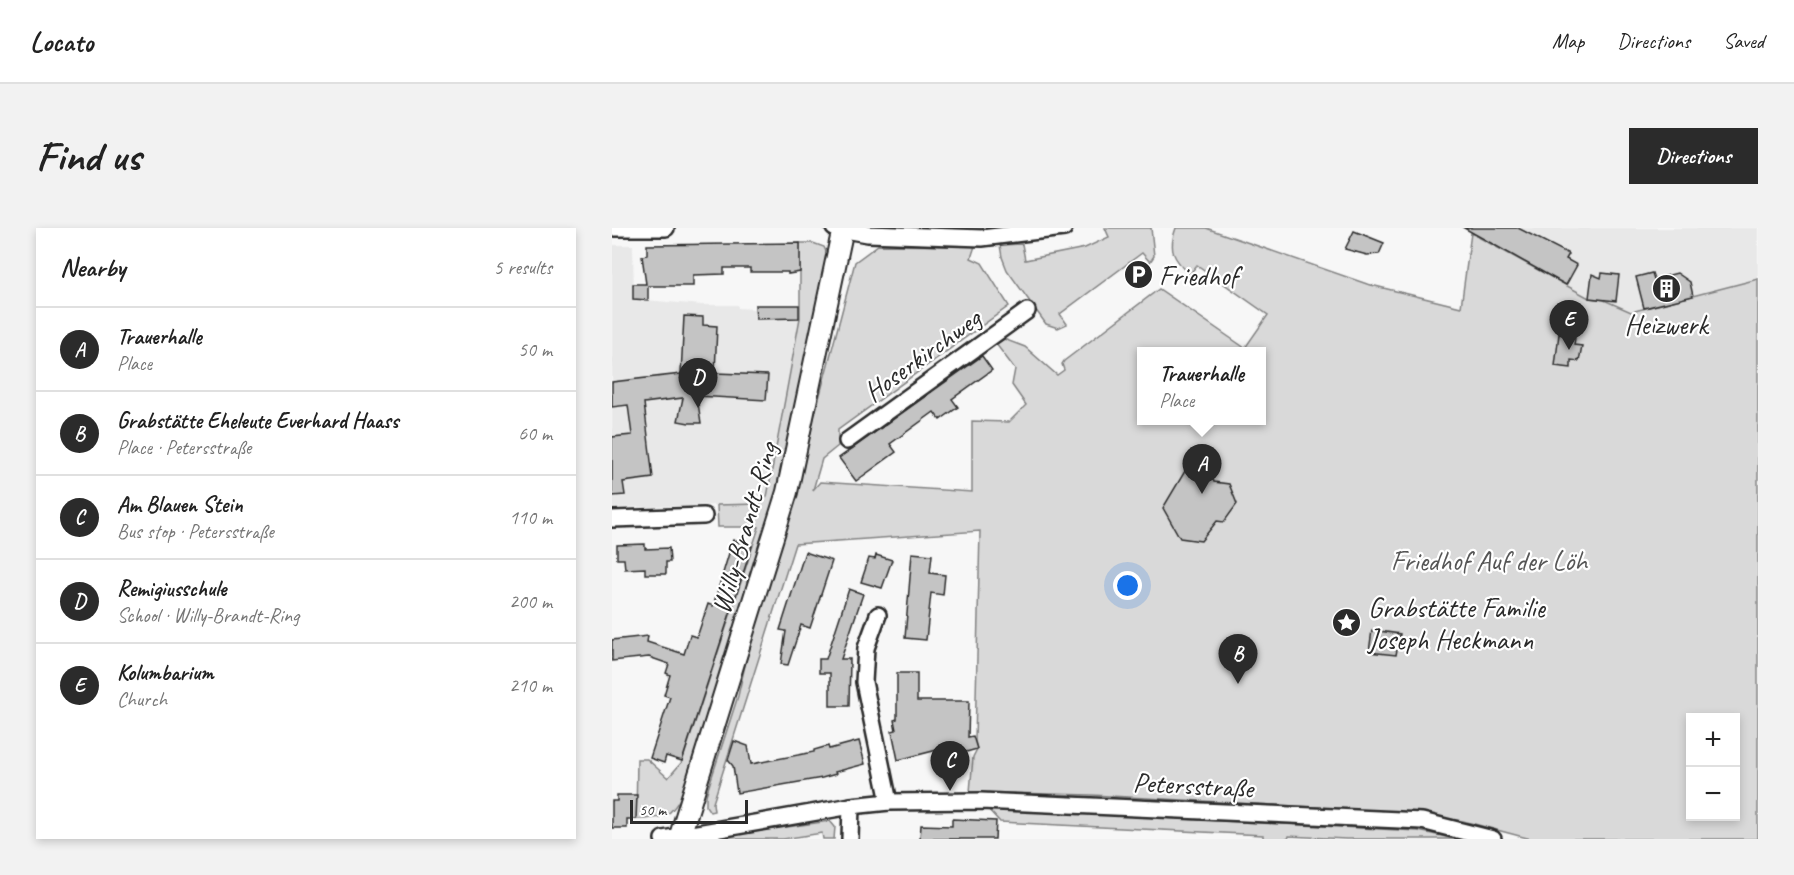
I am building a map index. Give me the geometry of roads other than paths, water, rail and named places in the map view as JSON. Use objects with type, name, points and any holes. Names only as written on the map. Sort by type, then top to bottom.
[{"type":"main road","name":"Willy-Brandt-Ring","points":[[674,838],[788,492],[840,228]]},
{"type":"street","points":[[612,228],[666,228]]},
{"type":"street","points":[[840,228],[868,234],[982,238],[1064,228]]},
{"type":"street","name":"Hoserkirchweg","points":[[847,441],[1027,311]]},
{"type":"street","points":[[612,519],[704,516]]},
{"type":"street","points":[[878,615],[866,648],[864,682],[889,802]]},
{"type":"street","name":"Petersstraße","points":[[674,838],[851,806],[889,802],[981,801],[1422,821],[1493,839]]},
{"type":"street","points":[[850,839],[851,806]]},
{"type":"place","name":"Friedhof","points":[[1138,275]]},
{"type":"place","name":"Heizwerk","points":[[1666,288]]},
{"type":"place","name":"Kolumbarium","points":[[1569,350]]},
{"type":"place","name":"Remigiusschule","points":[[698,408]]},
{"type":"place","name":"Trauerhalle","points":[[1202,494]]},
{"type":"place","name":"Grabstätte Familie Joseph Heckmann","points":[[1347,623]]},
{"type":"place","name":"Grabstätte Eheleute Everhard Haass","points":[[1238,684]]},
{"type":"place","name":"Am Blauen Stein","points":[[950,791]]},
{"type":"park label","name":"Friedhof Auf der Löh","points":[[1489,560]]}]
